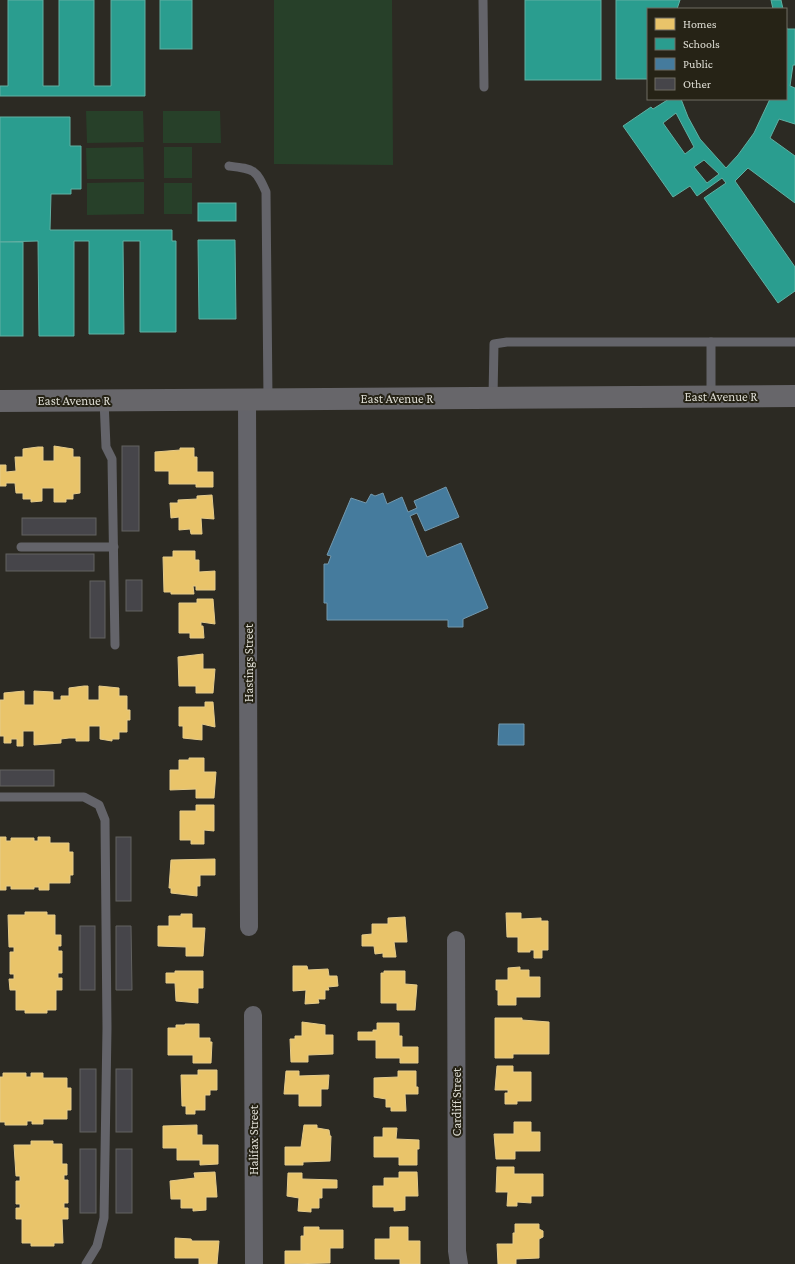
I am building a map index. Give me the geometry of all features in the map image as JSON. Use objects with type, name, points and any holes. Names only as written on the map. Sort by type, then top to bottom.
[{"type":"main road","name":"East Avenue R","points":[[0,401],[795,396]]},
{"type":"street","name":"Hastings Street","points":[[249,927],[258,399]]},
{"type":"street","name":"Cardiff Street","points":[[456,940],[456,1243],[459,1264]]},
{"type":"street","name":"Halifax Street","points":[[253,1015],[254,1264]]},
{"type":"lane","points":[[484,0],[484,87]]},
{"type":"lane","points":[[230,166],[248,168],[258,174],[266,192],[258,399]]},
{"type":"lane","points":[[493,397],[494,344],[507,342],[795,342]]},
{"type":"lane","points":[[711,342],[711,396]]},
{"type":"lane","points":[[104,400],[106,447],[112,459],[115,645]]},
{"type":"lane","points":[[21,547],[114,547]]},
{"type":"lane","points":[[0,796],[84,797],[98,806],[105,820],[108,1028],[104,1218],[97,1246],[86,1264]]},
{"type":"green space","points":[[274,0],[392,0],[393,165],[274,164]]},
{"type":"green space","points":[[86,111],[143,111],[144,142],[87,143]]},
{"type":"green space","points":[[163,111],[220,111],[221,143],[163,143]]},
{"type":"green space","points":[[143,147],[144,179],[87,179],[86,148]]},
{"type":"green space","points":[[164,147],[192,147],[192,178],[164,178]]},
{"type":"green space","points":[[144,182],[144,214],[87,215],[87,183]]},
{"type":"green space","points":[[164,183],[192,183],[192,214],[164,214]]},
{"type":"building: Homes","points":[[54,446],[73,449],[73,457],[80,457],[80,493],[73,494],[73,499],[66,499],[66,502],[54,502],[54,488],[42,488],[42,501],[31,502],[31,499],[23,499],[23,493],[16,493],[15,483],[6,483],[6,486],[0,486],[0,465],[6,465],[6,472],[16,471],[15,457],[23,457],[23,449],[38,447],[43,447],[43,461],[54,461]]},
{"type":"building: Homes","points":[[180,448],[194,448],[194,457],[197,457],[197,472],[213,472],[213,487],[196,487],[196,484],[169,484],[169,471],[155,471],[155,452],[180,450]]},
{"type":"building: Homes","points":[[212,495],[214,519],[201,518],[202,534],[191,534],[190,529],[179,530],[179,517],[171,518],[170,503],[178,503],[178,500],[197,499],[197,496]]},
{"type":"building: Homes","points":[[173,551],[195,551],[195,560],[199,560],[199,572],[215,571],[215,590],[196,590],[196,586],[193,586],[194,594],[171,594],[171,592],[164,592],[163,557],[173,557]]},
{"type":"building: Homes","points":[[197,599],[213,599],[215,624],[201,622],[201,626],[203,626],[204,638],[190,638],[190,633],[179,633],[179,603],[197,603]]},
{"type":"building: Homes","points":[[203,654],[203,669],[215,669],[213,693],[196,693],[196,686],[179,686],[178,657]]},
{"type":"building: Homes","points":[[88,686],[88,700],[99,700],[99,686],[119,688],[119,696],[127,696],[127,710],[130,710],[130,720],[127,720],[127,732],[119,732],[119,739],[112,739],[112,741],[100,739],[100,726],[89,726],[89,741],[76,741],[76,738],[69,738],[61,739],[61,743],[34,745],[34,731],[23,731],[23,746],[17,746],[17,739],[11,739],[11,743],[4,743],[4,736],[0,736],[0,700],[4,700],[4,693],[24,691],[24,705],[34,705],[34,691],[53,692],[53,700],[61,700],[61,696],[69,696],[69,688]]},
{"type":"building: Homes","points":[[205,702],[213,702],[215,727],[202,724],[202,740],[183,738],[183,726],[179,726],[179,707],[205,707]]},
{"type":"building: Homes","points":[[189,758],[204,758],[204,772],[216,772],[214,798],[196,798],[196,789],[170,790],[170,770],[179,770],[179,760],[189,760]]},
{"type":"building: Homes","points":[[196,805],[214,805],[214,831],[204,830],[204,844],[191,844],[191,840],[180,840],[180,811],[196,811]]},
{"type":"building: Homes","points":[[0,837],[6,837],[6,841],[11,841],[11,838],[34,838],[34,841],[38,841],[38,837],[50,837],[50,843],[69,843],[69,852],[73,852],[73,875],[70,875],[70,883],[49,883],[49,890],[39,890],[39,887],[34,887],[34,889],[11,889],[11,886],[6,886],[6,890],[0,890]]},
{"type":"building: Homes","points":[[215,859],[215,875],[200,875],[200,886],[197,886],[197,896],[171,893],[171,888],[169,888],[171,860]]},
{"type":"building: Homes","points":[[25,912],[47,912],[47,915],[55,915],[55,935],[61,935],[61,946],[58,946],[58,951],[62,951],[62,973],[58,973],[58,978],[62,978],[62,990],[56,990],[56,1010],[47,1010],[47,1013],[25,1013],[25,1010],[16,1010],[16,990],[10,990],[9,979],[14,979],[14,974],[10,974],[10,952],[14,952],[14,947],[9,947],[8,915],[25,915]]},
{"type":"building: Homes","points":[[506,913],[521,913],[521,919],[541,918],[541,921],[548,921],[548,950],[542,950],[542,958],[534,958],[534,950],[530,950],[530,952],[518,952],[518,937],[507,937]]},
{"type":"building: Homes","points":[[181,914],[192,914],[192,928],[205,928],[203,956],[186,956],[186,947],[158,946],[158,926],[169,926],[169,916],[181,916]]},
{"type":"building: Homes","points":[[405,917],[407,942],[394,942],[396,957],[383,957],[383,953],[375,954],[374,946],[362,946],[362,935],[372,934],[372,924],[388,924],[388,918]]},
{"type":"building: Homes","points":[[293,966],[307,966],[308,970],[328,969],[329,976],[337,976],[338,986],[328,987],[329,990],[325,990],[325,999],[318,999],[319,1003],[305,1004],[306,990],[293,991]]},
{"type":"building: Homes","points":[[520,967],[520,970],[529,970],[529,977],[540,977],[540,997],[516,997],[516,1005],[498,1005],[496,980],[508,980],[508,968]]},
{"type":"building: Homes","points":[[175,971],[203,971],[203,988],[198,988],[198,1003],[176,1001],[175,983],[166,983],[166,973],[175,973]]},
{"type":"building: Homes","points":[[384,971],[405,971],[405,984],[417,985],[415,1010],[397,1010],[397,1003],[381,1003],[381,973],[384,973]]},
{"type":"building: Homes","points":[[495,1018],[522,1018],[522,1020],[549,1022],[549,1054],[513,1054],[513,1058],[495,1058]]},
{"type":"building: Homes","points":[[302,1022],[325,1025],[325,1035],[333,1035],[333,1054],[308,1055],[308,1062],[291,1062],[290,1039],[295,1039],[295,1036],[302,1036]]},
{"type":"building: Homes","points":[[377,1023],[399,1023],[399,1036],[402,1036],[402,1047],[418,1047],[418,1063],[400,1063],[400,1058],[376,1058],[376,1040],[358,1040],[358,1032],[373,1032],[373,1030],[377,1030]]},
{"type":"building: Homes","points":[[199,1024],[199,1038],[210,1038],[210,1042],[212,1042],[211,1063],[193,1063],[193,1055],[168,1055],[168,1028],[176,1028],[176,1025]]},
{"type":"building: Homes","points":[[497,1066],[513,1066],[513,1072],[531,1072],[531,1101],[517,1101],[517,1104],[505,1104],[505,1093],[508,1093],[508,1090],[495,1090]]},
{"type":"building: Homes","points":[[198,1070],[217,1070],[217,1090],[210,1090],[210,1095],[205,1095],[205,1110],[195,1110],[195,1114],[186,1114],[186,1106],[182,1106],[181,1075],[198,1075]]},
{"type":"building: Homes","points":[[286,1071],[299,1071],[299,1076],[329,1075],[328,1089],[321,1089],[321,1106],[299,1106],[299,1094],[284,1094]]},
{"type":"building: Homes","points":[[398,1071],[416,1071],[416,1087],[418,1087],[418,1094],[405,1094],[406,1111],[391,1111],[391,1107],[386,1107],[386,1099],[374,1097],[374,1078],[398,1077]]},
{"type":"building: Homes","points":[[3,1073],[26,1073],[26,1077],[31,1077],[31,1073],[43,1073],[43,1078],[67,1078],[67,1088],[71,1088],[71,1110],[67,1110],[67,1119],[43,1119],[43,1124],[32,1124],[32,1121],[27,1121],[27,1125],[5,1125],[5,1122],[0,1122],[0,1077],[3,1077]]},
{"type":"building: Homes","points":[[514,1122],[531,1122],[531,1132],[540,1132],[540,1151],[515,1151],[515,1159],[496,1159],[494,1134],[514,1134]]},
{"type":"building: Homes","points":[[197,1125],[197,1135],[202,1135],[202,1145],[218,1145],[218,1164],[200,1165],[200,1160],[177,1160],[177,1148],[163,1148],[163,1126]]},
{"type":"building: Homes","points":[[304,1125],[317,1125],[317,1128],[329,1130],[331,1136],[330,1161],[303,1162],[303,1165],[285,1165],[285,1147],[301,1147]]},
{"type":"building: Homes","points":[[383,1128],[397,1128],[396,1139],[419,1140],[419,1149],[417,1149],[417,1165],[399,1165],[399,1157],[374,1157],[374,1137],[383,1137]]},
{"type":"building: Homes","points":[[31,1141],[53,1141],[53,1144],[62,1144],[62,1164],[67,1164],[67,1175],[64,1175],[64,1180],[68,1180],[68,1203],[64,1203],[64,1208],[68,1208],[68,1219],[62,1219],[63,1243],[54,1243],[54,1246],[31,1246],[31,1243],[22,1243],[22,1219],[16,1219],[16,1208],[20,1208],[20,1204],[16,1204],[16,1181],[20,1181],[20,1176],[16,1176],[14,1145],[31,1145]]},
{"type":"building: Homes","points":[[497,1167],[514,1167],[514,1174],[543,1174],[543,1196],[531,1196],[531,1203],[517,1202],[517,1206],[507,1206],[508,1192],[496,1192]]},
{"type":"building: Homes","points":[[215,1172],[217,1197],[206,1197],[206,1210],[193,1211],[193,1208],[181,1208],[181,1199],[171,1199],[170,1181],[195,1178],[194,1173]]},
{"type":"building: Homes","points":[[399,1172],[417,1172],[418,1196],[405,1196],[405,1210],[394,1211],[394,1207],[373,1207],[373,1186],[384,1186],[384,1178],[399,1178]]},
{"type":"building: Homes","points":[[288,1173],[302,1173],[302,1179],[337,1180],[337,1188],[322,1188],[322,1198],[319,1198],[319,1208],[311,1208],[311,1212],[298,1211],[299,1198],[287,1196]]},
{"type":"building: Homes","points":[[515,1224],[539,1224],[539,1229],[543,1231],[543,1237],[539,1239],[539,1258],[516,1259],[516,1264],[498,1264],[497,1244],[513,1244]]},
{"type":"building: Homes","points":[[304,1227],[319,1227],[319,1230],[343,1230],[343,1248],[330,1248],[330,1263],[285,1264],[285,1251],[301,1251],[301,1236],[304,1236]]},
{"type":"building: Homes","points":[[390,1227],[408,1227],[408,1241],[420,1241],[420,1264],[400,1264],[400,1259],[375,1259],[375,1239],[390,1239]]},
{"type":"building: Homes","points":[[175,1238],[191,1239],[192,1241],[219,1241],[217,1264],[199,1264],[199,1258],[175,1258]]},
{"type":"building: Schools","points":[[8,0],[43,0],[43,86],[59,86],[59,0],[94,0],[94,86],[111,86],[111,0],[145,0],[145,96],[0,96],[0,86],[8,86]]},
{"type":"building: Schools","points":[[160,0],[192,0],[192,49],[160,49]]},
{"type":"building: Schools","points":[[525,0],[601,0],[601,80],[525,80]]},
{"type":"building: Schools","points":[[616,0],[680,0],[677,8],[647,8],[647,79],[616,79]]},
{"type":"building: Schools","points":[[771,0],[781,0],[783,8],[773,8]]},
{"type":"building: Schools","points":[[787,29],[795,29],[795,65],[793,65],[790,86],[795,88],[795,124],[779,119],[770,138],[795,156],[795,203],[748,168],[735,181],[795,267],[795,291],[778,303],[704,198],[726,183],[722,178],[697,196],[690,186],[673,197],[623,126],[651,107],[653,109],[667,100],[681,100],[688,117],[700,139],[726,168],[738,155],[754,133],[770,100],[787,100]],"holes":[[[676,113],[694,147],[685,154],[663,123]],[[704,160],[719,174],[707,183],[694,167]]]},
{"type":"building: Schools","points":[[0,117],[70,117],[70,146],[81,146],[81,189],[71,189],[71,194],[51,194],[50,230],[172,230],[172,241],[176,241],[176,332],[140,332],[140,241],[123,241],[124,334],[89,334],[89,241],[74,241],[74,336],[39,336],[38,241],[0,242]]},
{"type":"building: Schools","points":[[198,203],[236,203],[236,221],[198,221]]},
{"type":"building: Schools","points":[[198,240],[235,240],[236,319],[199,319]]},
{"type":"building: Schools","points":[[0,242],[23,242],[23,336],[0,336]]},
{"type":"building: Public","points":[[446,487],[459,517],[425,531],[417,513],[410,516],[427,557],[461,543],[488,608],[463,619],[463,627],[448,627],[448,620],[327,620],[327,603],[324,603],[324,564],[328,564],[331,556],[327,555],[351,498],[366,503],[371,494],[375,496],[383,493],[387,504],[402,497],[408,512],[417,508],[414,501]]},
{"type":"building: Public","points":[[499,724],[524,724],[524,745],[498,745]]},
{"type":"building: Other","points":[[122,446],[139,446],[139,531],[122,531]]},
{"type":"building: Other","points":[[22,518],[96,518],[96,535],[22,535]]},
{"type":"building: Other","points":[[6,554],[94,554],[94,571],[6,571]]},
{"type":"building: Other","points":[[126,580],[142,580],[142,611],[126,611]]},
{"type":"building: Other","points":[[90,581],[105,581],[105,638],[90,638]]},
{"type":"building: Other","points":[[0,770],[54,770],[54,786],[0,786]]},
{"type":"building: Other","points":[[116,837],[131,837],[131,901],[116,901]]},
{"type":"building: Other","points":[[80,926],[95,926],[95,990],[80,990]]},
{"type":"building: Other","points":[[116,926],[131,926],[132,990],[116,990]]},
{"type":"building: Other","points":[[80,1069],[96,1069],[96,1132],[80,1132]]},
{"type":"building: Other","points":[[116,1069],[132,1069],[132,1132],[116,1132]]},
{"type":"building: Other","points":[[80,1149],[96,1149],[96,1213],[80,1213]]},
{"type":"building: Other","points":[[116,1149],[132,1149],[132,1213],[116,1213]]}]
